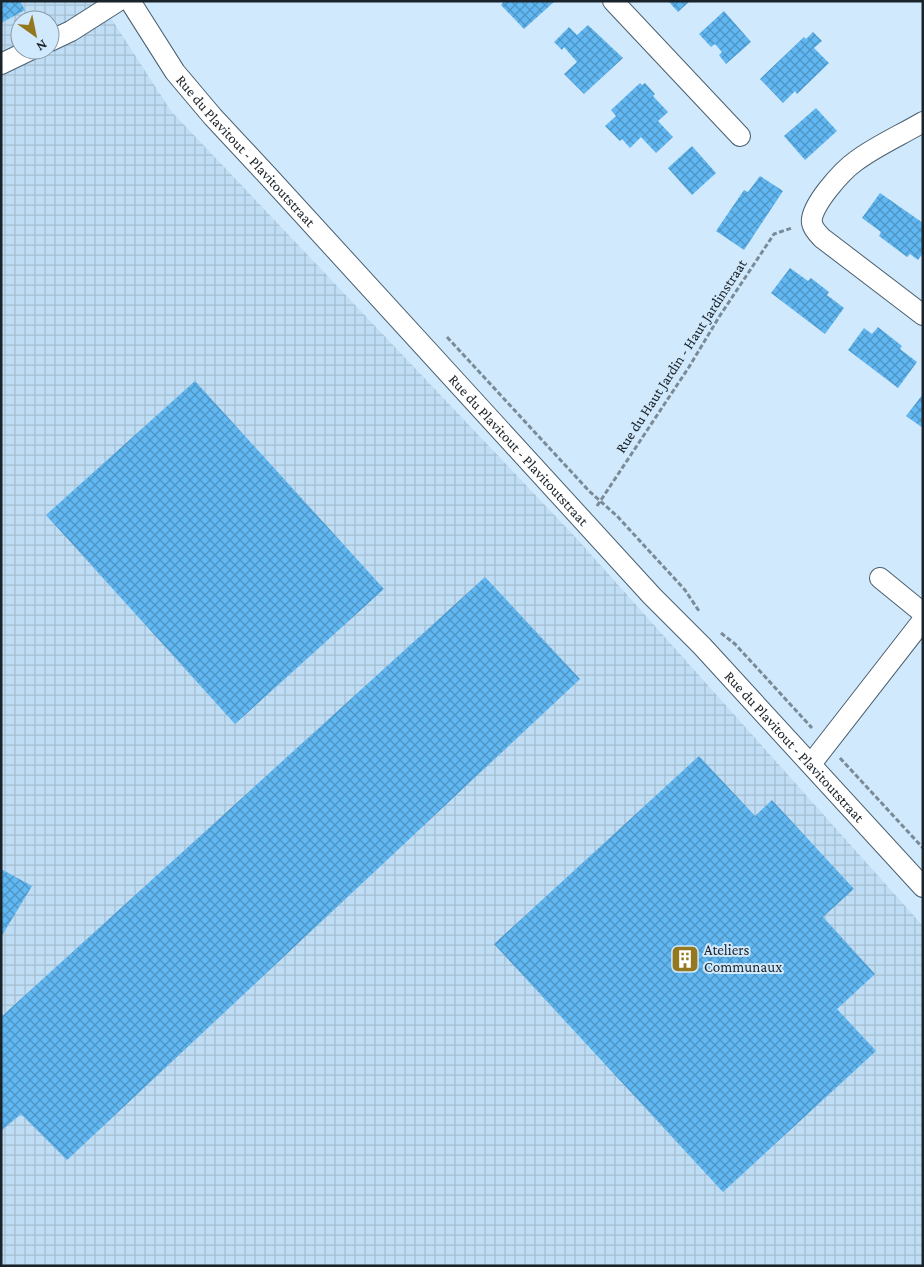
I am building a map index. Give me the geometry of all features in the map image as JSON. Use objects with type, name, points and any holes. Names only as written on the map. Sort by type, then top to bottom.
[{"type":"street","points":[[60,36],[118,1]]},
{"type":"street","name":"Rue du Plavitout - Plavitoutstraat","points":[[130,1],[174,72],[213,117],[923,887]]},
{"type":"street","points":[[613,1],[740,136]]},
{"type":"street","points":[[923,122],[854,162],[816,206],[812,222],[822,238],[923,315]]},
{"type":"street","points":[[880,578],[923,613]]},
{"type":"street","points":[[811,764],[923,620]]},
{"type":"path","name":"Rue du Haut Jardin - Haut Jardinstraat","points":[[586,523],[774,234],[812,222]]},
{"type":"path","points":[[442,332],[589,491],[617,516],[685,590],[704,616]]},
{"type":"path","points":[[715,628],[735,644],[923,848]]},
{"type":"shaded area","points":[[1,1],[100,1],[171,111],[578,540],[923,926],[923,1266],[1,1266]]},
{"type":"building","points":[[1,1],[20,1],[25,10],[10,10],[10,18],[1,23]]},
{"type":"building","points":[[504,1],[555,1],[524,29],[501,5]]},
{"type":"building","points":[[668,1],[690,1],[678,12]]},
{"type":"building","points":[[724,11],[751,42],[726,64],[719,55],[722,52],[715,44],[711,47],[699,34]]},
{"type":"building","points":[[588,25],[623,58],[584,94],[564,74],[577,62],[564,47],[562,50],[554,42],[569,27],[577,35]]},
{"type":"building","points":[[813,32],[822,41],[814,48],[829,63],[797,94],[795,91],[783,103],[760,79],[804,37],[806,39]]},
{"type":"building","points":[[640,83],[642,85],[645,83],[655,94],[653,96],[668,112],[658,121],[673,137],[656,153],[641,137],[630,148],[605,126],[616,116],[611,110]]},
{"type":"building","points":[[816,108],[837,131],[805,160],[784,136]]},
{"type":"building","points":[[692,146],[716,173],[692,195],[668,168]]},
{"type":"building","points":[[760,176],[783,191],[744,250],[716,231],[744,190],[748,192]]},
{"type":"building","points":[[880,193],[923,223],[923,253],[918,260],[910,254],[907,257],[879,236],[881,232],[862,218]]},
{"type":"building","points":[[790,268],[808,281],[811,278],[829,292],[827,295],[844,308],[825,334],[771,293]]},
{"type":"building","points":[[878,327],[902,346],[900,349],[917,362],[898,388],[848,350],[864,328],[872,334]]},
{"type":"building","points":[[195,381],[384,589],[235,724],[46,515]]},
{"type":"building","points":[[923,394],[923,428],[906,416]]},
{"type":"building","points":[[485,577],[580,679],[67,1160],[21,1114],[1,1131],[1,1017]]},
{"type":"building","name":"Ateliers Communaux","points":[[699,756],[755,816],[772,800],[854,889],[823,917],[875,974],[837,1009],[876,1051],[723,1192],[494,944]]},
{"type":"building","points":[[1,869],[32,886],[1,937]]},
{"type":"place","name":"Ateliers Communaux","points":[[685,959]]}]
